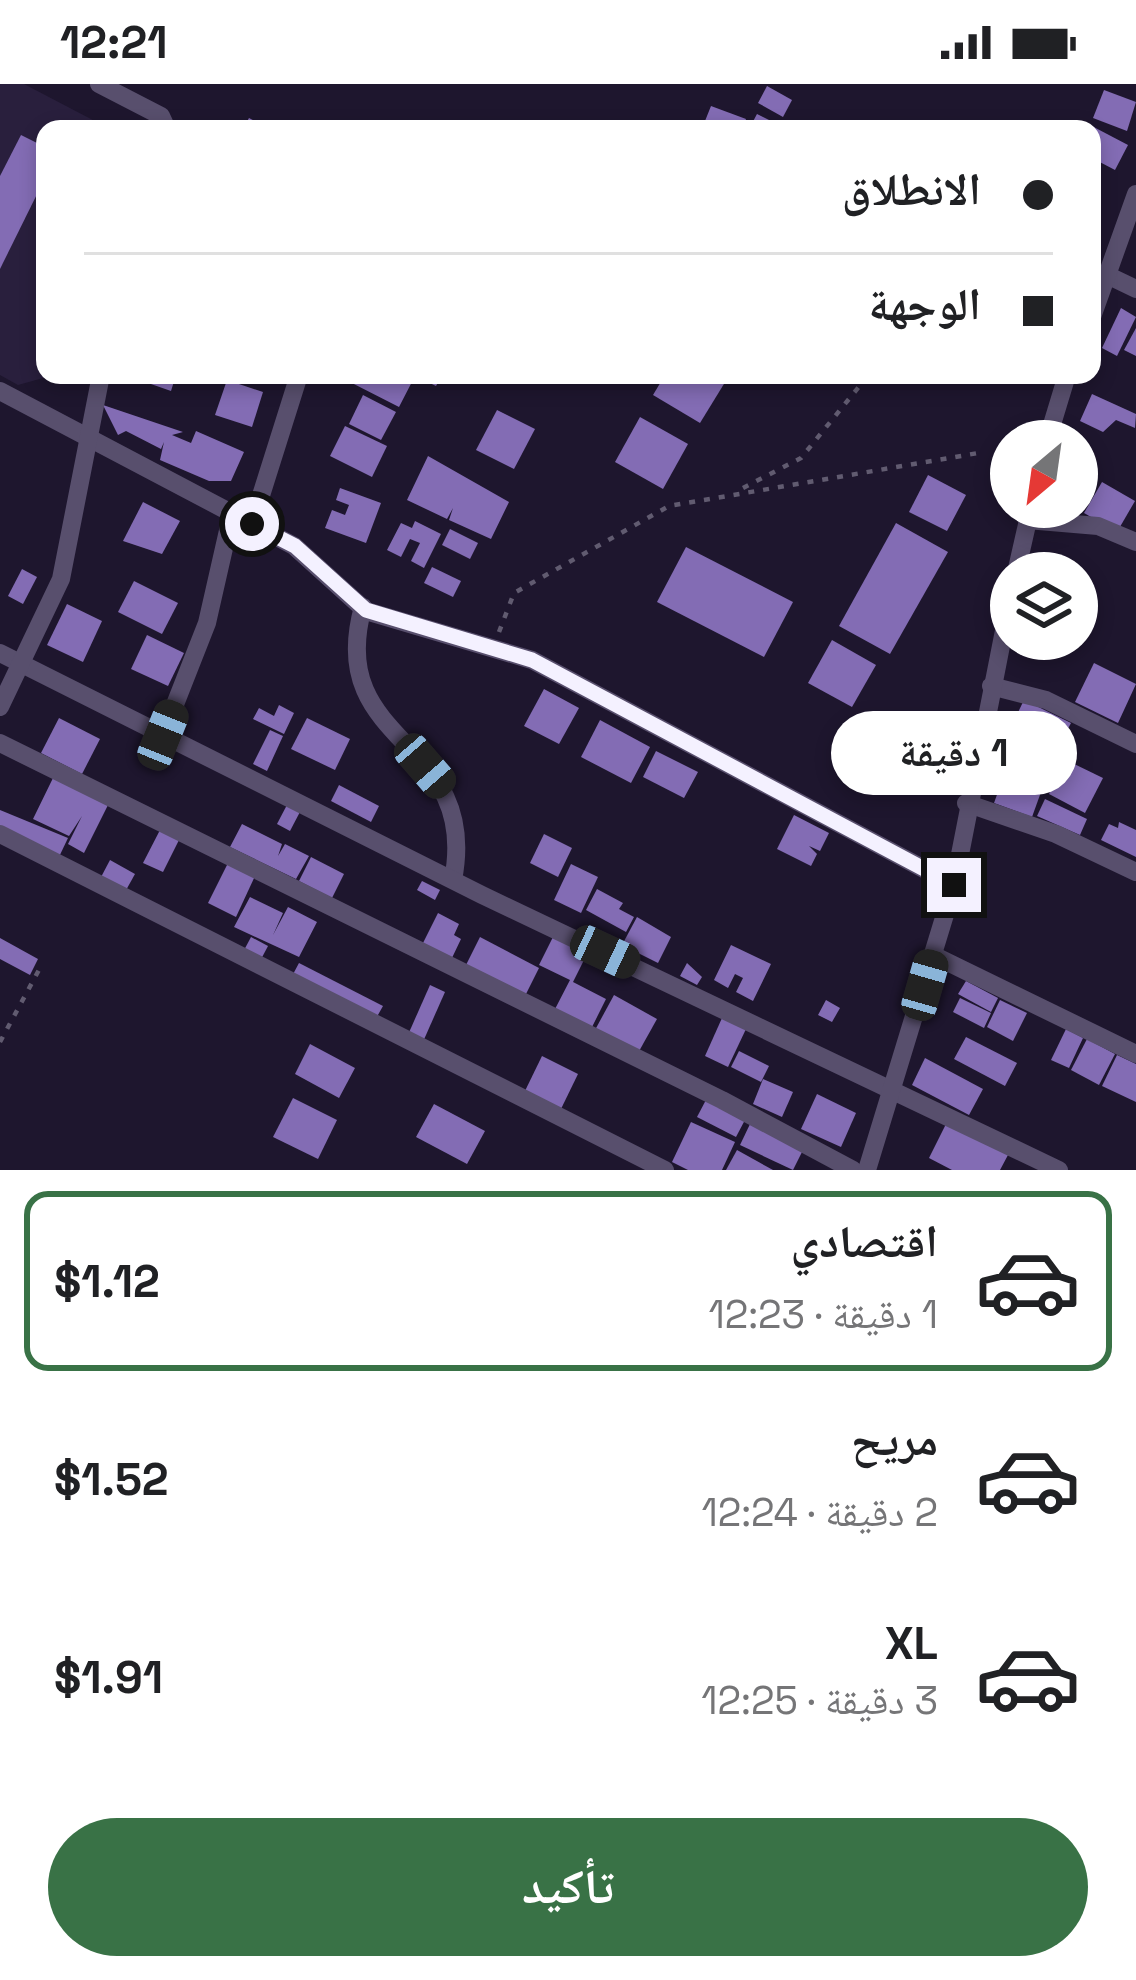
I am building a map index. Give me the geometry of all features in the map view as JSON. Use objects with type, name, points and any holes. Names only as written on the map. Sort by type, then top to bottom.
[{"type":"street","points":[[99,84],[163,120]]},
{"type":"street","points":[[1101,295],[1136,194]]},
{"type":"street","points":[[1109,276],[1136,289]]},
{"type":"street","points":[[0,707],[61,579],[99,384]]},
{"type":"street","points":[[252,524],[296,384]]},
{"type":"street","points":[[1054,420],[1064,384]]},
{"type":"street","points":[[0,391],[295,546],[362,607],[532,660],[954,885]]},
{"type":"street","points":[[163,735],[207,623],[232,513]]},
{"type":"street","points":[[1098,526],[1136,542]]},
{"type":"street","points":[[362,607],[351,648],[362,696],[448,792],[460,847],[453,880]]},
{"type":"street","points":[[0,653],[453,880],[1059,1170]]},
{"type":"street","points":[[867,1170],[954,885],[997,660]]},
{"type":"street","points":[[991,686],[1046,700],[1136,743]]},
{"type":"street","points":[[0,743],[722,1100],[853,1170]]},
{"type":"street","points":[[966,803],[1056,834],[1136,872]]},
{"type":"street","points":[[0,834],[665,1170]]},
{"type":"street","points":[[933,955],[1136,1054]]},
{"type":"path","points":[[733,493],[801,458],[861,384]]},
{"type":"path","points":[[496,650],[502,616],[514,593],[669,506],[984,452]]},
{"type":"path","points":[[0,1042],[40,968]]},
{"type":"shaded area","points":[[0,84],[24,84],[93,120],[36,120],[36,380],[18,385],[0,375]]},
{"type":"building","points":[[767,86],[792,100],[783,117],[758,103]]},
{"type":"building","points":[[1104,90],[1136,102],[1127,131],[1093,118]]},
{"type":"building","points":[[711,106],[746,119],[746,120],[705,120]]},
{"type":"building","points":[[1101,131],[1128,145],[1115,170],[1101,163]]},
{"type":"building","points":[[21,135],[36,142],[36,196],[0,269],[0,176]]},
{"type":"building","points":[[1121,308],[1136,317],[1117,356],[1102,348]]},
{"type":"building","points":[[1136,328],[1136,356],[1124,350]]},
{"type":"building","points":[[226,384],[263,392],[252,427],[215,415]]},
{"type":"building","points":[[354,384],[411,384],[399,407]]},
{"type":"building","points":[[660,384],[724,384],[700,423],[653,395]]},
{"type":"building","points":[[1092,394],[1136,414],[1135,428],[1116,420],[1103,432],[1098,430],[1098,420],[1080,420]]},
{"type":"building","points":[[363,395],[396,412],[381,440],[349,424]]},
{"type":"building","points":[[103,405],[183,432],[172,435],[191,443],[196,431],[244,452],[231,481],[209,481],[160,460],[164,442],[161,449],[126,431],[118,435]]},
{"type":"building","points":[[497,410],[535,429],[514,469],[476,450]]},
{"type":"building","points":[[640,417],[688,444],[663,489],[615,462]]},
{"type":"building","points":[[345,426],[387,446],[372,477],[330,456]]},
{"type":"building","points":[[428,456],[509,502],[491,539],[449,520],[453,508],[447,519],[407,500]]},
{"type":"building","points":[[928,475],[966,495],[947,531],[909,512]]},
{"type":"building","points":[[1102,482],[1135,501],[1117,532],[1098,521]]},
{"type":"building","points":[[340,488],[381,503],[366,543],[325,528],[332,510],[345,515],[349,505],[336,500]]},
{"type":"building","points":[[143,502],[180,521],[162,554],[123,541]]},
{"type":"building","points":[[415,521],[441,534],[424,568],[411,561],[420,543],[410,539],[401,557],[387,550],[401,523],[412,528]]},
{"type":"building","points":[[896,523],[948,552],[890,654],[839,626]]},
{"type":"building","points":[[450,529],[478,543],[470,559],[442,545]]},
{"type":"building","points":[[686,547],[793,602],[764,657],[657,602]]},
{"type":"building","points":[[432,567],[461,581],[453,597],[424,583]]},
{"type":"building","points":[[22,569],[37,577],[23,604],[8,596]]},
{"type":"building","points":[[134,581],[178,603],[162,634],[118,612]]},
{"type":"building","points":[[67,604],[102,621],[83,662],[47,645]]},
{"type":"building","points":[[147,635],[184,653],[168,686],[131,669]]},
{"type":"building","points":[[832,640],[876,665],[852,707],[808,683]]},
{"type":"building","points":[[1094,663],[1136,684],[1118,723],[1075,702]]},
{"type":"building","points":[[544,689],[579,708],[559,744],[524,726]]},
{"type":"building","points":[[1024,700],[1071,723],[1056,752],[1010,729]]},
{"type":"building","points":[[279,705],[294,713],[284,734],[253,719],[259,708],[274,716]]},
{"type":"building","points":[[59,718],[100,739],[82,774],[41,753]]},
{"type":"building","points":[[307,718],[350,739],[335,770],[291,749]]},
{"type":"building","points":[[600,720],[650,747],[631,783],[581,757]]},
{"type":"building","points":[[270,730],[283,736],[267,771],[253,764]]},
{"type":"building","points":[[910,742],[927,746],[923,764],[905,761]]},
{"type":"building","points":[[656,751],[698,772],[684,798],[643,777]]},
{"type":"building","points":[[1066,760],[1103,778],[1085,813],[1049,794]]},
{"type":"building","points":[[1007,767],[1045,781],[1032,817],[994,803]]},
{"type":"building","points":[[53,778],[108,805],[84,853],[68,844],[82,816],[69,836],[33,819]]},
{"type":"building","points":[[339,785],[379,806],[371,822],[331,801]]},
{"type":"building","points":[[1045,799],[1087,819],[1080,835],[1037,816]]},
{"type":"building","points":[[289,801],[302,808],[290,831],[277,824]]},
{"type":"building","points":[[0,810],[68,838],[58,859],[0,826]]},
{"type":"building","points":[[794,815],[829,833],[820,851],[809,846],[817,854],[811,866],[777,849]]},
{"type":"building","points":[[1119,822],[1136,830],[1136,857],[1101,840],[1109,824],[1118,828]]},
{"type":"building","points":[[242,824],[282,844],[278,856],[285,844],[309,856],[296,879],[230,847]]},
{"type":"building","points":[[160,830],[179,840],[163,872],[143,863]]},
{"type":"building","points":[[544,834],[572,848],[558,877],[530,863]]},
{"type":"building","points":[[311,857],[344,874],[332,898],[299,881]]},
{"type":"building","points":[[110,860],[135,874],[125,892],[100,879]]},
{"type":"building","points":[[228,863],[255,876],[236,917],[208,903]]},
{"type":"building","points":[[571,864],[598,877],[581,913],[554,900]]},
{"type":"building","points":[[422,881],[440,890],[435,900],[417,890]]},
{"type":"building","points":[[597,889],[623,903],[619,909],[634,917],[626,932],[586,910]]},
{"type":"building","points":[[250,897],[283,913],[273,935],[288,907],[317,922],[299,957],[234,927]]},
{"type":"building","points":[[438,913],[459,924],[454,935],[461,939],[451,960],[422,945]]},
{"type":"building","points":[[637,917],[671,937],[658,963],[622,945]]},
{"type":"building","points":[[554,935],[588,952],[573,982],[606,999],[591,1029],[554,1011],[570,980],[539,965]]},
{"type":"building","points":[[251,937],[268,946],[259,963],[242,954]]},
{"type":"building","points":[[480,937],[539,968],[525,996],[466,965]]},
{"type":"building","points":[[0,938],[38,959],[30,975],[0,959]]},
{"type":"building","points":[[731,945],[771,964],[753,1001],[736,992],[743,978],[735,974],[728,988],[714,980]]},
{"type":"building","points":[[299,963],[383,1006],[374,1022],[291,978]]},
{"type":"building","points":[[687,963],[702,977],[697,985],[680,976]]},
{"type":"building","points":[[966,981],[998,998],[991,1012],[958,994]]},
{"type":"building","points":[[430,985],[445,992],[422,1044],[407,1037]]},
{"type":"building","points":[[614,995],[657,1019],[638,1053],[595,1030]]},
{"type":"building","points":[[960,998],[991,1013],[984,1028],[953,1012]]},
{"type":"building","points":[[826,1000],[840,1008],[832,1022],[818,1015]]},
{"type":"building","points":[[1000,1000],[1027,1013],[1013,1041],[987,1027]]},
{"type":"building","points":[[722,1018],[746,1029],[728,1067],[705,1056]]},
{"type":"building","points":[[1066,1029],[1083,1038],[1069,1068],[1051,1060]]},
{"type":"building","points":[[966,1037],[1017,1063],[1005,1086],[954,1059]]},
{"type":"building","points":[[1087,1039],[1115,1054],[1099,1085],[1071,1070]]},
{"type":"building","points":[[310,1044],[355,1068],[339,1098],[295,1074]]},
{"type":"building","points":[[739,1051],[769,1066],[761,1082],[731,1067]]},
{"type":"building","points":[[1117,1055],[1136,1064],[1136,1102],[1102,1086]]},
{"type":"building","points":[[542,1056],[578,1074],[560,1111],[524,1093]]},
{"type":"building","points":[[925,1058],[983,1089],[969,1115],[912,1085]]},
{"type":"building","points":[[763,1079],[793,1092],[782,1117],[753,1104]]},
{"type":"building","points":[[817,1094],[856,1113],[841,1147],[801,1129]]},
{"type":"building","points":[[293,1098],[337,1120],[318,1159],[273,1137]]},
{"type":"building","points":[[707,1098],[746,1118],[736,1137],[697,1117]]},
{"type":"building","points":[[434,1104],[485,1131],[467,1164],[416,1137]]},
{"type":"building","points":[[691,1122],[735,1142],[722,1170],[688,1170],[672,1162]]},
{"type":"building","points":[[751,1122],[804,1148],[793,1170],[740,1145]]},
{"type":"building","points":[[946,1124],[1008,1155],[1000,1170],[952,1170],[929,1158]]},
{"type":"building","points":[[737,1150],[773,1170],[726,1170]]},
{"type":"route","points":[[252,524],[295,546],[366,610],[532,660],[954,885]]}]
